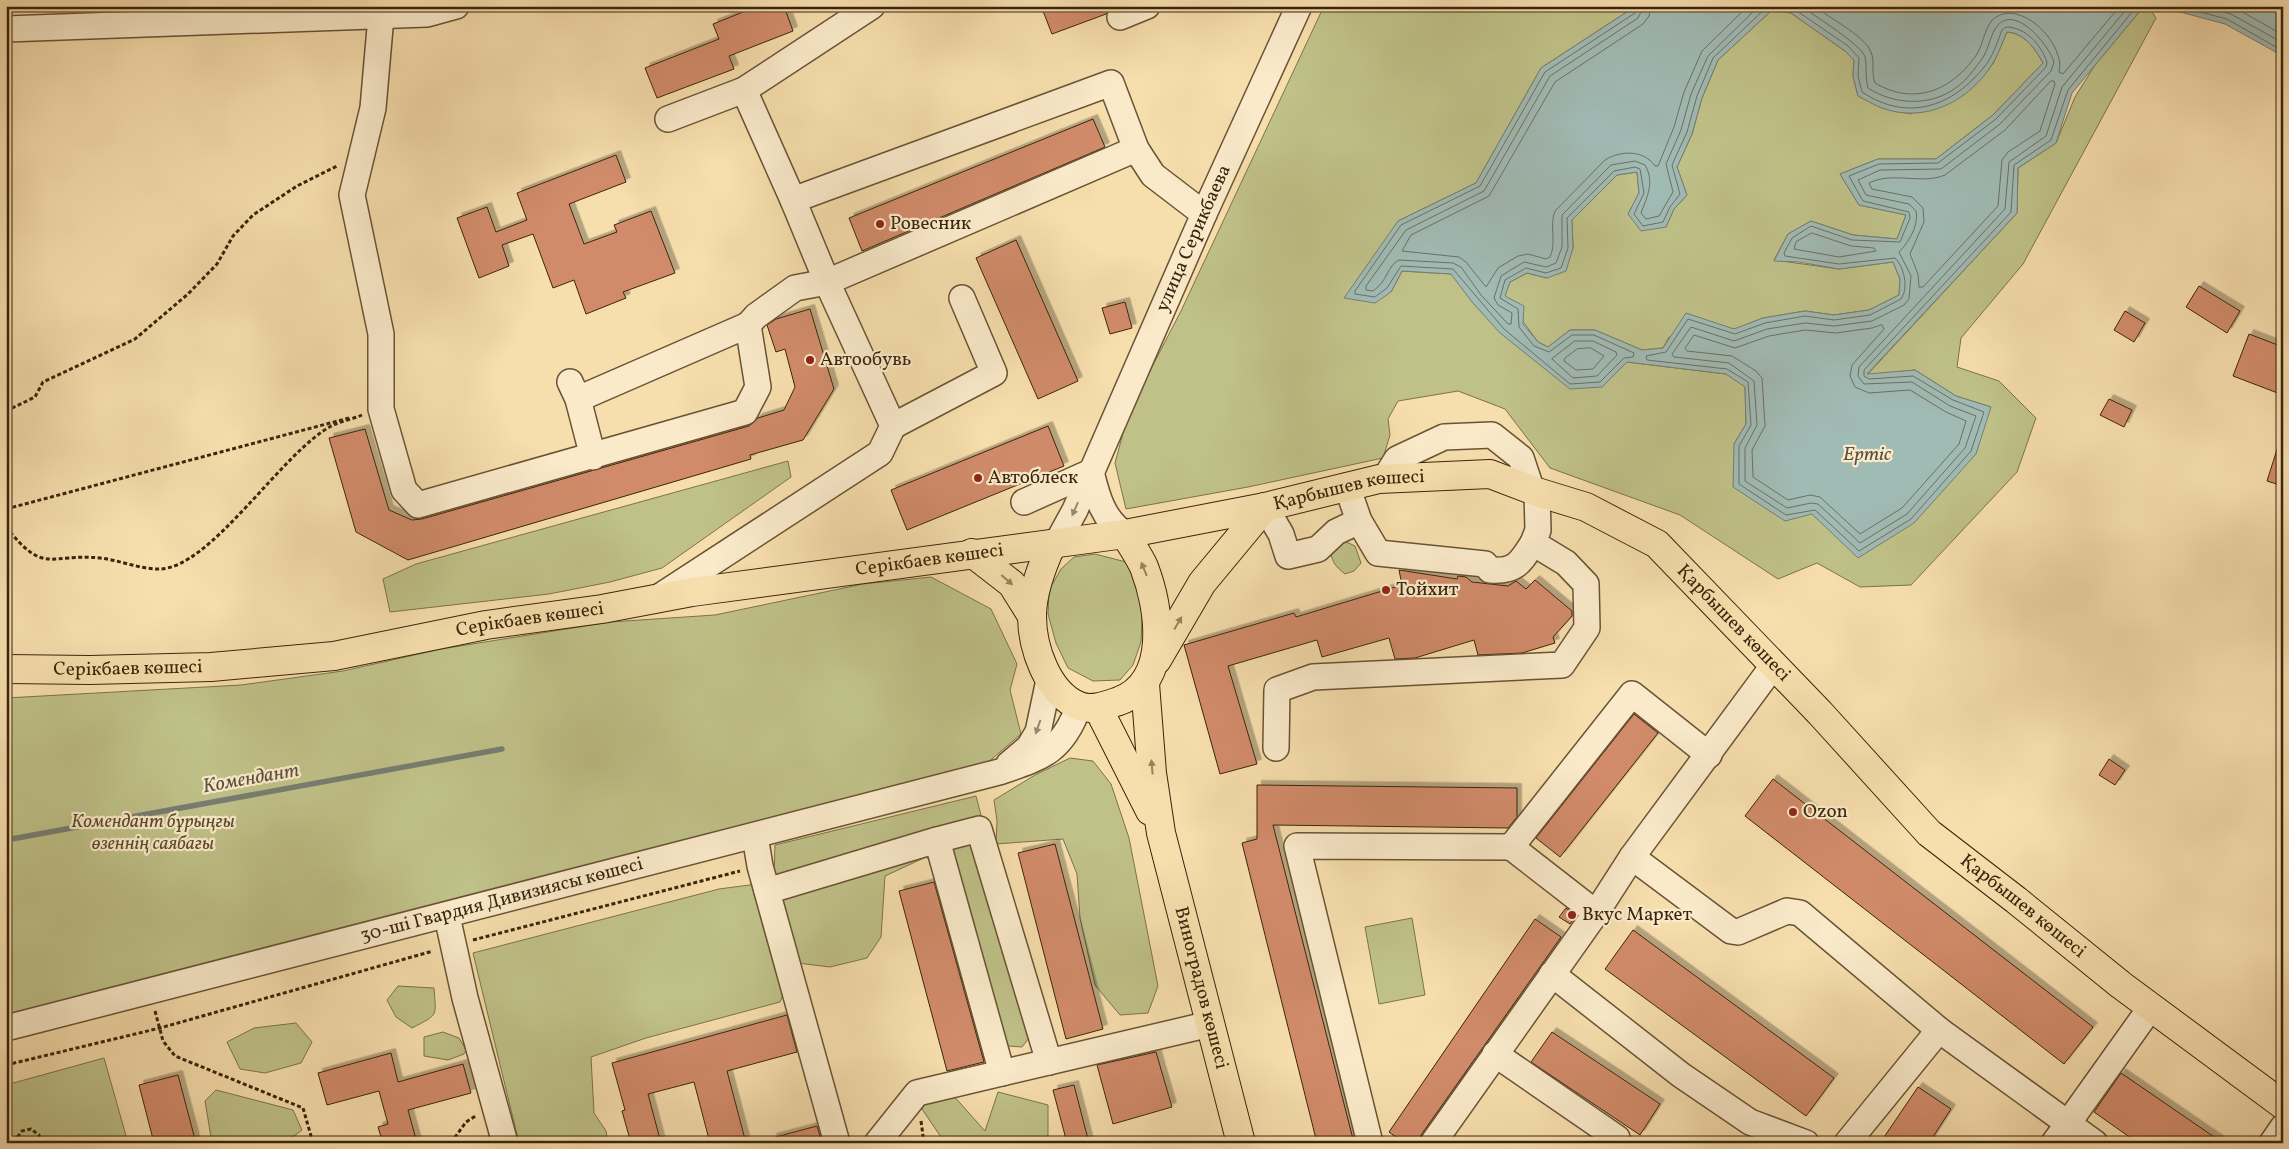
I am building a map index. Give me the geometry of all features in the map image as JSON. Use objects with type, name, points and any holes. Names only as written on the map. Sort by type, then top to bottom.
[{"type":"main road","name":"Қарбышев көшесі","points":[[1054,543],[1125,534],[1265,507],[1385,478],[1490,474],[1534,492],[1586,507],[1657,544],[1820,713],[1929,833],[2121,985],[2283,1104]]},
{"type":"main road","points":[[1054,543],[1041,570],[1032,616],[1037,647],[1049,680],[1065,697],[1089,707],[1122,700],[1149,675],[1202,583],[1265,507]]},
{"type":"main road","points":[[1125,534],[1144,566],[1153,596],[1157,626],[1149,675],[1152,773],[1160,833]]},
{"type":"main road","name":"Серікбаев көшесі","points":[[8,665],[90,670],[211,668],[334,656],[486,626],[657,598],[1054,543]]},
{"type":"main road","points":[[972,553],[1012,584],[1032,616]]},
{"type":"main road","points":[[1089,707],[1160,833]]},
{"type":"main road","name":"Виноградов көшесі","points":[[1160,833],[1241,1143]]},
{"type":"street","points":[[6,29],[427,14],[456,6]]},
{"type":"street","points":[[668,119],[744,90],[872,6]]},
{"type":"street","points":[[1120,17],[1148,6]]},
{"type":"street","name":"улица Серикбаева","points":[[1054,543],[1075,510],[1204,214],[1299,6]]},
{"type":"street","points":[[381,16],[373,108],[352,195],[381,334],[380,409],[404,490],[418,505],[593,457],[745,412],[758,387],[748,326]]},
{"type":"street","points":[[793,200],[1111,84],[1136,149],[1153,175],[1204,214]]},
{"type":"street","points":[[744,90],[827,282],[893,426]]},
{"type":"street","points":[[593,457],[574,391],[748,326],[756,316],[795,288],[827,282],[1136,149]]},
{"type":"street","points":[[657,598],[880,453],[893,426],[994,373],[962,298]]},
{"type":"street","points":[[1347,486],[1359,521],[1378,553],[1485,564],[1490,570],[1504,571],[1519,565],[1533,543],[1538,530],[1534,492],[1521,458],[1492,435],[1444,437],[1397,459],[1385,478]]},
{"type":"street","points":[[1024,502],[1090,472],[1100,503],[1110,522],[1125,534]]},
{"type":"street","points":[[1265,507],[1281,534],[1288,556],[1318,549],[1336,532],[1359,521]]},
{"type":"street","points":[[1276,748],[1277,690],[1313,677],[1562,666],[1587,628],[1586,584],[1566,563],[1533,543]]},
{"type":"street","points":[[1433,1143],[1596,913],[1632,858],[1773,666]]},
{"type":"street","points":[[1000,772],[1029,747],[1038,732],[1049,680]]},
{"type":"street","points":[[1511,847],[1632,694],[1709,755]]},
{"type":"street","name":"30-ші Гвардия Дивизиясы көшесі","points":[[6,1028],[447,916],[1000,772],[1034,760],[1056,747],[1089,707]]},
{"type":"street","points":[[767,891],[936,840],[979,829],[1049,1062]]},
{"type":"street","points":[[755,836],[760,866],[837,1143]]},
{"type":"street","points":[[936,840],[1002,1072]]},
{"type":"street","points":[[1370,1143],[1298,846],[1511,847],[1596,913]]},
{"type":"street","points":[[1632,858],[1731,931],[1738,932],[1787,911],[1800,913],[2061,1133],[2095,1143]]},
{"type":"street","points":[[447,916],[466,998],[505,1143]]},
{"type":"street","points":[[1552,974],[1681,1075],[1750,1122],[1806,1143]]},
{"type":"street","points":[[2061,1133],[2151,1006]]},
{"type":"street","points":[[877,1143],[917,1093],[1210,1024]]},
{"type":"street","points":[[1847,1143],[1939,1030]]},
{"type":"street","points":[[1496,1054],[1617,1138],[1614,1143]]},
{"type":"street","points":[[2272,1143],[2283,1127]]},
{"type":"path","points":[[6,411],[35,398],[43,382],[135,339],[194,288],[217,264],[232,236],[253,215],[297,186],[340,164],[352,195]]},
{"type":"path","points":[[6,509],[380,409]]},
{"type":"path","points":[[6,527],[18,543],[35,556],[52,560],[100,558],[160,569],[177,564],[201,551],[219,535],[293,457],[332,425],[380,409]]},
{"type":"path","points":[[6,1065],[160,1028],[455,944],[760,866]]},
{"type":"path","points":[[149,992],[163,1040],[175,1056],[303,1108],[313,1143]]},
{"type":"path","points":[[451,1143],[466,1122],[494,1107]]},
{"type":"path","points":[[17,1143],[16,1139],[22,1131],[31,1129],[39,1135],[41,1143]]},
{"type":"green space","points":[[1324,6],[1636,6],[1541,68],[1476,183],[1398,221],[1391,292],[1402,271],[1452,274],[1475,305],[1602,387],[1627,362],[1726,374],[1745,386],[1746,424],[1734,444],[1991,407],[1956,396],[1915,370],[1867,375],[2017,213],[2018,168],[2056,143],[2075,97],[2095,65],[2144,6],[2148,6],[2156,18],[2023,264],[1961,338],[1957,367],[1999,381],[2036,418],[2017,472],[1911,585],[1860,587],[1817,563],[1778,579],[1680,515],[1550,468],[1505,409],[1458,391],[1398,401],[1388,419],[1390,435],[1383,458],[1248,487],[1126,509],[1115,463],[1129,411],[1181,311]]},
{"type":"green space","points":[[1772,10],[1791,13],[1845,51],[1854,60],[1853,76],[1858,96],[1882,108],[1911,114],[1993,64],[2007,32],[2024,38],[2043,63],[1993,115],[1936,159],[1878,159],[1840,174],[1859,205],[1906,215],[1897,239],[1853,235],[1811,221],[1788,234],[1774,260],[1839,269],[1893,262],[1900,279],[1899,295],[1869,310],[1834,315],[1805,311],[1763,318],[1734,330],[1669,337],[1663,348],[1642,350],[1595,330],[1570,330],[1548,347],[1538,342],[1504,296],[1510,282],[1527,273],[1547,278],[1573,248],[1572,220],[1617,175],[1637,172],[1639,193],[1628,214],[1666,227],[1674,209],[1687,195],[1677,167],[1692,134],[1702,98],[1718,60]]},
{"type":"green space","points":[[788,461],[791,477],[662,568],[610,582],[549,594],[390,612],[383,579],[416,564]]},
{"type":"green space","points":[[1342,540],[1355,546],[1361,563],[1354,571],[1345,574],[1334,563],[1330,547]]},
{"type":"green space","points":[[1095,554],[1130,563],[1143,599],[1141,642],[1133,665],[1120,680],[1093,681],[1068,668],[1056,643],[1048,614],[1049,590],[1061,569],[1074,557]]},
{"type":"green space","name":"Комендант бұрыңғы өзеннің саябағы","points":[[931,577],[991,609],[1017,664],[1010,690],[1021,734],[986,764],[6,1017],[6,698],[241,685],[343,671],[441,649],[610,622],[715,615],[863,584]]},
{"type":"green space","points":[[1070,758],[1093,761],[1111,784],[1129,838],[1158,986],[1148,1013],[1120,1015],[1095,985],[1080,918],[1077,874],[1063,839],[996,844],[997,821],[994,800],[1035,775]]},
{"type":"green space","points":[[976,796],[1036,1029],[1022,1047],[995,1045],[955,880],[926,857],[885,876],[881,937],[867,958],[830,967],[797,963],[780,1002],[646,1038],[591,1057],[594,1113],[606,1131],[608,1143],[519,1143],[473,953],[719,889],[757,884],[774,879],[775,845]]},
{"type":"green space","points":[[1412,918],[1425,995],[1379,1004],[1365,927]]},
{"type":"green space","points":[[398,986],[434,988],[434,1014],[412,1028],[396,1017],[387,1000]]},
{"type":"green space","points":[[296,1023],[312,1042],[301,1063],[265,1073],[240,1069],[227,1042],[254,1028]]},
{"type":"green space","points":[[443,1032],[459,1038],[466,1050],[464,1054],[448,1060],[424,1056],[424,1037]]},
{"type":"green space","points":[[104,1058],[128,1143],[6,1143],[6,1085]]},
{"type":"green space","points":[[935,1075],[985,1131],[998,1092],[1048,1105],[1048,1143],[945,1143],[922,1109]]},
{"type":"green space","points":[[216,1090],[293,1110],[302,1130],[290,1137],[278,1140],[252,1137],[249,1143],[212,1143],[205,1101]]},
{"type":"water","name":"Ертіс","points":[[1636,6],[2144,6],[2072,93],[2056,143],[2018,168],[2017,213],[1867,374],[1915,370],[1956,396],[1991,407],[1976,454],[1914,523],[1858,558],[1812,514],[1785,521],[1733,487],[1734,444],[1746,424],[1745,387],[1726,374],[1627,362],[1602,387],[1570,389],[1500,333],[1472,302],[1451,274],[1402,271],[1391,292],[1375,303],[1344,298],[1398,221],[1476,183],[1541,68]],"holes":[[[1772,10],[1791,13],[1845,51],[1854,60],[1853,76],[1858,96],[1882,108],[1898,112],[1930,111],[1945,106],[1959,98],[1983,76],[1995,59],[2007,32],[2024,38],[2043,63],[1993,115],[1936,159],[1878,159],[1840,174],[1859,205],[1906,215],[1897,239],[1853,235],[1811,221],[1788,234],[1774,261],[1799,262],[1839,269],[1893,262],[1900,279],[1899,295],[1869,310],[1834,315],[1805,311],[1763,318],[1734,329],[1686,313],[1663,348],[1642,350],[1595,330],[1570,330],[1548,347],[1538,342],[1523,324],[1524,306],[1505,296],[1510,282],[1527,273],[1547,278],[1566,271],[1573,248],[1572,220],[1617,175],[1637,172],[1639,193],[1628,214],[1641,231],[1666,227],[1674,209],[1687,195],[1677,167],[1692,134],[1702,98],[1718,60]]]},
{"type":"water","points":[[2158,6],[2283,6],[2283,56],[2225,24]]},
{"type":"building","points":[[758,6],[784,6],[793,31],[729,56],[734,69],[657,98],[645,68],[719,39],[713,24]]},
{"type":"building","points":[[1041,6],[1111,6],[1106,14],[1052,34]]},
{"type":"building","points":[[1093,119],[1105,147],[862,251],[849,218]]},
{"type":"building","points":[[616,155],[626,182],[569,204],[584,244],[617,232],[614,225],[651,211],[675,273],[623,292],[626,298],[586,314],[574,280],[553,288],[533,234],[502,245],[509,266],[479,278],[457,218],[487,207],[496,232],[527,220],[517,193]]},
{"type":"building","points":[[1016,240],[1078,381],[1038,399],[976,258]]},
{"type":"building","points":[[2199,286],[2240,311],[2227,333],[2186,307]]},
{"type":"building","points":[[1125,302],[1132,328],[1110,334],[1102,308]]},
{"type":"building","points":[[810,309],[834,389],[803,440],[750,455],[751,459],[408,560],[356,532],[329,438],[365,429],[389,510],[412,520],[422,519],[749,426],[758,418],[784,410],[795,387],[785,349],[776,352],[767,325],[776,319]]},
{"type":"building","points":[[2125,311],[2145,323],[2134,342],[2114,330]]},
{"type":"building","points":[[2249,334],[2283,347],[2283,395],[2233,376]]},
{"type":"building","points":[[2109,399],[2132,410],[2124,427],[2100,415]]},
{"type":"building","name":"Автоблеск","points":[[1048,426],[1064,466],[907,530],[891,490]]},
{"type":"building","points":[[2280,440],[2283,441],[2283,486],[2267,481]]},
{"type":"building","points":[[1399,570],[1457,579],[1458,576],[1466,577],[1472,582],[1508,586],[1516,581],[1526,589],[1535,580],[1572,611],[1572,616],[1553,637],[1555,643],[1522,653],[1478,655],[1474,640],[1415,658],[1395,659],[1389,638],[1322,657],[1317,640],[1228,666],[1257,764],[1220,774],[1184,645],[1294,613],[1296,617],[1402,585]]},
{"type":"building","points":[[1634,714],[1658,733],[1560,857],[1536,838]]},
{"type":"building","points":[[2109,759],[2125,770],[2115,785],[2099,775]]},
{"type":"building","points":[[1773,779],[2093,1027],[2064,1064],[1745,816]]},
{"type":"building","points":[[1257,785],[1517,788],[1517,817],[1508,828],[1273,825],[1354,1143],[1317,1143],[1242,843],[1257,839]]},
{"type":"building","points":[[1055,844],[1103,1029],[1066,1039],[1018,853]]},
{"type":"building","points":[[934,882],[984,1062],[947,1071],[899,891]]},
{"type":"building","points":[[1566,908],[1576,916],[1570,924],[1559,917]]},
{"type":"building","points":[[1535,919],[1561,937],[1421,1135],[1419,1143],[1404,1143],[1389,1132]]},
{"type":"building","points":[[1633,930],[1834,1078],[1806,1116],[1605,969]]},
{"type":"building","points":[[787,1015],[797,1052],[727,1071],[746,1143],[710,1143],[694,1082],[648,1094],[661,1143],[631,1143],[622,1111],[625,1110],[612,1063]]},
{"type":"building","points":[[1552,1032],[1660,1104],[1640,1135],[1531,1062]]},
{"type":"building","points":[[1156,1052],[1172,1107],[1113,1124],[1097,1065]]},
{"type":"building","points":[[391,1053],[398,1082],[463,1064],[471,1093],[408,1110],[417,1143],[383,1143],[378,1127],[388,1124],[379,1091],[327,1105],[318,1073]]},
{"type":"building","points":[[2121,1073],[2223,1143],[2138,1143],[2094,1112]]},
{"type":"building","points":[[178,1075],[196,1143],[154,1143],[139,1085]]},
{"type":"building","points":[[1074,1085],[1089,1143],[1067,1143],[1053,1090]]},
{"type":"building","points":[[1918,1087],[1951,1109],[1929,1143],[1880,1143]]},
{"type":"building","points":[[817,1126],[822,1143],[773,1143],[772,1138]]},
{"type":"waterway","name":"Комендант","points":[[6,840],[502,749]]},
{"type":"place","name":"Ровесник","points":[[880,224]]},
{"type":"place","name":"Автообувь","points":[[810,360]]},
{"type":"place","name":"Автоблеск","points":[[978,478]]},
{"type":"place","name":"Тойхит","points":[[1386,590]]},
{"type":"place","name":"Ozon","points":[[1793,812]]},
{"type":"place","name":"Вкус Маркет","points":[[1572,915]]}]
